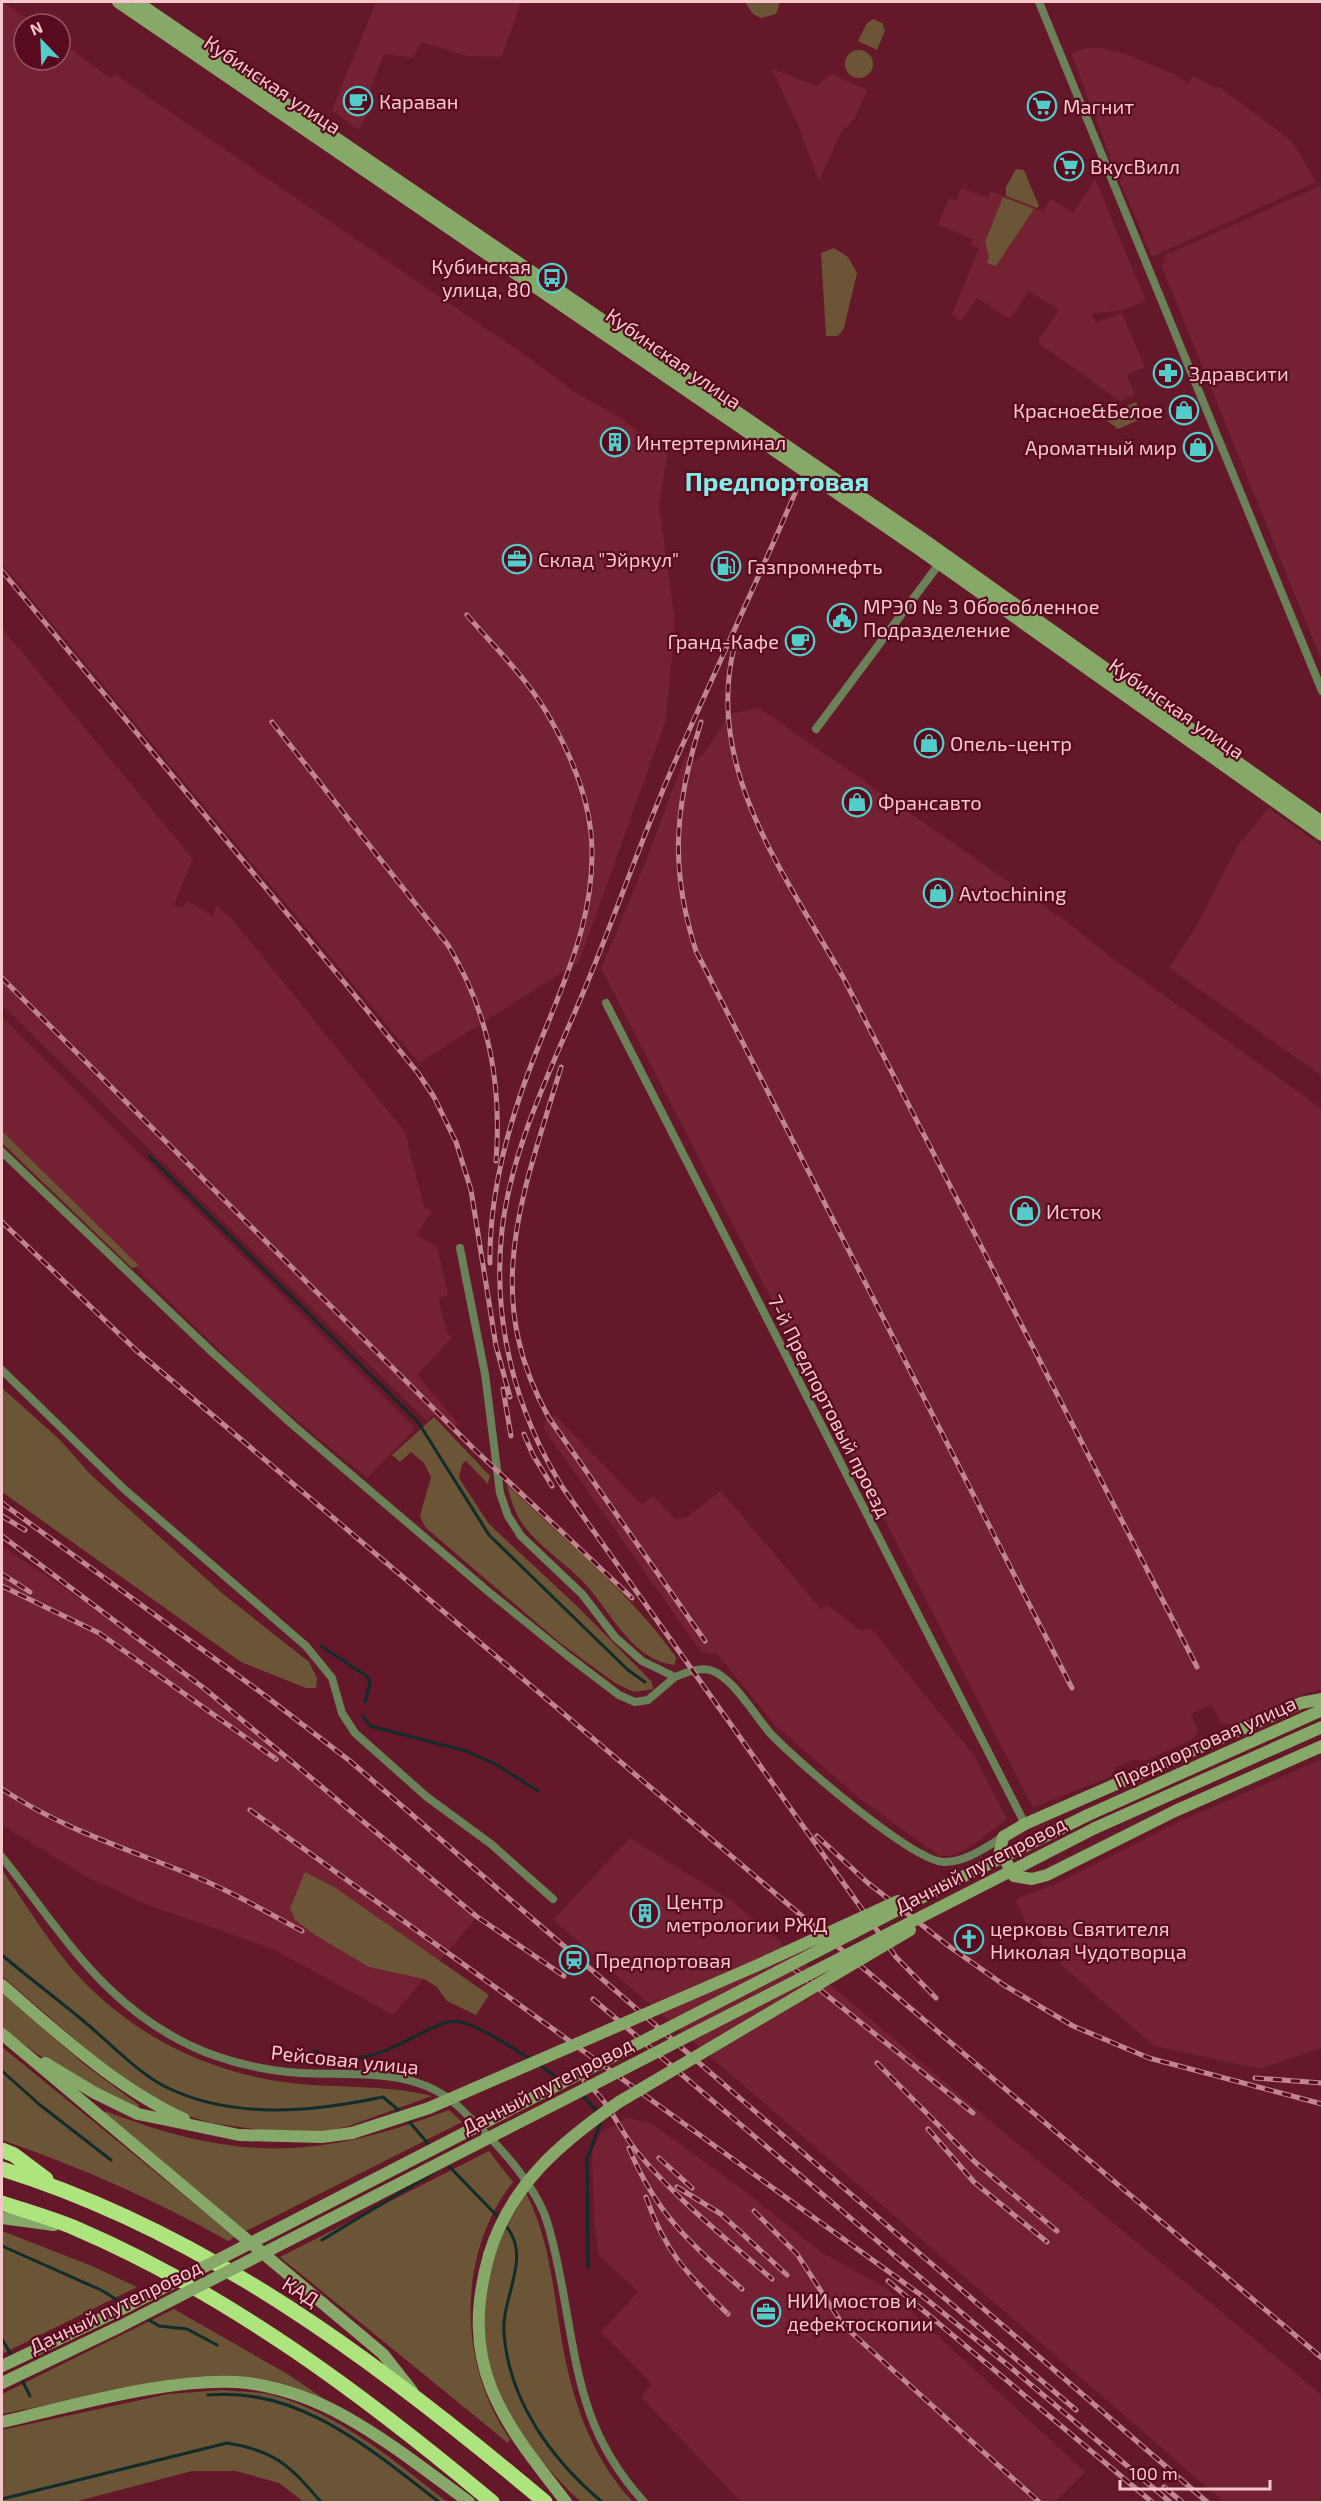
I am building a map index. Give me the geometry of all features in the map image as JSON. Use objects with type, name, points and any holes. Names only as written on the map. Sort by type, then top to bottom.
[{"type":"highway","points":[[2,2150],[14,2155],[56,2186]]},
{"type":"highway","name":"КАД","points":[[2,2169],[56,2186],[163,2233],[292,2309],[416,2396],[546,2502]]},
{"type":"highway","points":[[2,2203],[72,2227],[169,2274],[278,2338],[414,2437],[492,2502]]},
{"type":"main road","name":"Кубинская улица","points":[[118,2],[943,559],[1323,835]]},
{"type":"main road","name":"Кубинская улица","points":[[137,2],[1323,822]]},
{"type":"main road","points":[[1323,1699],[1301,1703],[1025,1824],[1003,1837],[1000,1851],[1014,1876],[1032,1879],[1047,1875],[1175,1811],[1323,1746]]},
{"type":"main road","name":"Предпортовая улица","points":[[1104,1808],[1323,1710]]},
{"type":"main road","name":"Предпортовая улица","points":[[1110,1821],[1323,1727]]},
{"type":"main road","name":"Дачный путепровод","points":[[4,2365],[128,2306],[958,1878],[1104,1808]]},
{"type":"main road","name":"Дачный путепровод","points":[[2,2383],[132,2321],[952,1899],[1110,1821]]},
{"type":"main road","points":[[5,2037],[95,2093],[138,2114],[207,2129],[275,2138],[322,2137],[352,2133],[429,2108],[758,1965],[905,1898],[958,1878]]},
{"type":"main road","points":[[566,2502],[517,2440],[490,2386],[480,2343],[478,2316],[481,2283],[489,2255],[500,2224],[529,2178],[559,2146],[619,2102],[932,1917],[952,1899]]},
{"type":"main road","points":[[2,1985],[115,2079],[153,2105],[207,2129]]},
{"type":"main road","points":[[5,2037],[383,2354],[416,2396]]},
{"type":"main road","points":[[2,2218],[72,2227]]},
{"type":"main road","points":[[2,2422],[169,2387],[218,2382],[266,2386],[308,2399],[347,2417],[469,2502]]},
{"type":"street","points":[[1039,2],[1323,691]]},
{"type":"street","points":[[816,729],[943,559]]},
{"type":"street","name":"7-й Предпортовый проезд","points":[[606,1003],[1025,1824]]},
{"type":"street","points":[[2,1152],[203,1345],[285,1418],[489,1593],[620,1695],[635,1702],[648,1700],[675,1677],[692,1671],[710,1670],[727,1680],[771,1734],[861,1813],[900,1843],[929,1859],[944,1863],[961,1860],[1003,1837]]},
{"type":"street","points":[[460,1248],[485,1374],[500,1493],[508,1516],[521,1536],[582,1594],[615,1637],[642,1661],[675,1677]]},
{"type":"street","points":[[2,1370],[124,1490],[306,1646],[332,1678],[342,1713],[355,1733],[427,1797],[491,1844],[553,1899]]},
{"type":"street","name":"Рейсовая улица","points":[[2,1857],[86,1967],[137,2014],[172,2037],[217,2056],[256,2067],[287,2072],[413,2080],[442,2092],[465,2112],[519,2173],[543,2211],[552,2238],[578,2377],[590,2418],[614,2465],[644,2502]]},
{"type":"shaded area","points":[[2,2],[17,12],[12,12],[12,72],[72,72],[72,50],[110,78],[115,74],[532,360],[573,391],[617,416],[668,452],[659,505],[675,624],[666,720],[579,962],[419,1063],[2,564]]},
{"type":"shaded area","points":[[376,2],[521,2],[502,57],[467,56],[421,42],[413,58],[384,54],[365,104],[371,109],[358,130],[332,110]]},
{"type":"shaded area","points":[[745,2],[780,2],[776,14],[761,18],[753,14]]},
{"type":"shaded area","points":[[874,19],[882,23],[885,31],[877,50],[858,41],[867,23]]},
{"type":"shaded area","points":[[1087,48],[1104,48],[1128,55],[1176,75],[1188,84],[1193,76],[1216,88],[1218,86],[1292,141],[1316,182],[1152,257],[1115,170],[1071,53]]},
{"type":"shaded area","points":[[859,50],[869,54],[873,64],[869,74],[859,78],[849,74],[845,64],[849,54]]},
{"type":"shaded area","points":[[771,68],[816,86],[832,74],[867,90],[855,118],[840,134],[819,181],[796,120]]},
{"type":"shaded area","points":[[1016,169],[1024,170],[1039,206],[1037,208],[1006,196],[1006,187]]},
{"type":"shaded area","points":[[1095,179],[1146,301],[1123,310],[1091,314],[1096,322],[1122,313],[1145,367],[1127,375],[1135,395],[1120,401],[1037,342],[1059,310],[1029,291],[1010,319],[977,298],[961,321],[952,314],[979,248],[971,245],[973,239],[938,225],[949,198],[956,200],[961,188],[988,198],[991,191],[1043,211],[1051,199],[1073,213]]},
{"type":"shaded area","points":[[1322,185],[1322,662],[1162,267],[1166,255]]},
{"type":"shaded area","points":[[1003,197],[1034,209],[996,266],[987,263],[989,256],[985,242]]},
{"type":"shaded area","points":[[834,248],[848,257],[857,273],[844,328],[838,336],[826,336],[821,253]]},
{"type":"shaded area","points":[[1136,402],[1143,418],[1118,429],[1105,419],[1113,408],[1117,410]]},
{"type":"shaded area","points":[[2,628],[193,859],[174,904],[150,894],[182,908],[187,901],[213,916],[216,905],[232,919],[405,1132],[424,1207],[432,1212],[416,1235],[437,1246],[448,1295],[438,1298],[447,1331],[452,1338],[417,1375],[458,1423],[451,1430],[434,1414],[427,1421],[2,1005]]},
{"type":"shaded area","points":[[759,708],[1067,922],[1108,955],[1322,1109],[1322,1689],[1304,1694],[1237,1724],[1221,1723],[1211,1704],[1191,1714],[1198,1732],[1192,1740],[1144,1761],[1134,1760],[1115,1767],[1112,1776],[1033,1808],[601,968],[648,856],[685,756],[696,760],[703,755],[723,725],[725,715]]},
{"type":"shaded area","points":[[1269,808],[1322,846],[1322,1076],[1169,968],[1196,927],[1238,845]]},
{"type":"shaded area","points":[[2,1017],[413,1426],[413,1431],[367,1478],[259,1389],[144,1277],[131,1258],[2,1131]]},
{"type":"shaded area","points":[[2,1131],[139,1266],[132,1268],[2,1143]]},
{"type":"shaded area","points":[[2,1388],[60,1440],[90,1474],[223,1594],[309,1662],[317,1678],[316,1688],[306,1688],[241,1662],[2,1492]]},
{"type":"shaded area","points":[[555,1415],[642,1505],[653,1496],[675,1519],[685,1518],[721,1491],[821,1609],[828,1605],[861,1631],[871,1628],[975,1757],[1007,1819],[973,1845],[951,1856],[939,1856],[859,1798],[776,1726],[717,1654],[701,1652],[544,1429],[545,1421]]},
{"type":"shaded area","points":[[434,1417],[490,1476],[488,1484],[466,1461],[462,1464],[459,1478],[489,1524],[578,1607],[652,1682],[653,1689],[634,1692],[615,1683],[559,1642],[425,1527],[420,1516],[431,1477],[424,1463],[411,1452],[400,1462],[392,1455]]},
{"type":"shaded area","points":[[507,1484],[638,1610],[676,1657],[675,1665],[660,1662],[636,1646],[588,1587],[528,1531],[519,1519]]},
{"type":"shaded area","points":[[2,1546],[137,1637],[478,1916],[393,2015],[273,1949],[145,1904],[87,1877],[2,1825]]},
{"type":"shaded area","points":[[1322,1759],[1322,2048],[1260,2069],[1154,2046],[1050,1955],[1026,1924],[1016,1900],[1023,1896],[1056,1884],[1176,1823]]},
{"type":"shaded area","points":[[630,1838],[732,1901],[1008,2136],[1322,2395],[1322,2502],[1224,2502],[553,1920]]},
{"type":"shaded area","points":[[2,1870],[65,1960],[89,1987],[135,2025],[160,2041],[213,2065],[271,2080],[399,2090],[432,2096],[349,2126],[322,2132],[276,2132],[211,2123],[175,2112],[120,2078],[2,1976]]},
{"type":"shaded area","points":[[305,1872],[334,1887],[489,1995],[476,2015],[447,2001],[437,1987],[424,1979],[369,1967],[315,1935],[295,1920],[290,1908]]},
{"type":"shaded area","points":[[2,1993],[85,2065],[139,2105],[138,2109],[47,2061],[2,2028]]},
{"type":"shaded area","points":[[2,2047],[235,2237],[228,2241],[117,2185],[2,2140]]},
{"type":"shaded area","points":[[449,2110],[462,2122],[246,2231],[105,2114],[105,2111],[153,2128],[196,2139],[237,2146],[277,2148],[317,2146],[358,2138]]},
{"type":"shaded area","name":"НИИ мостов и дефектоскопии","points":[[627,2118],[651,2123],[746,2192],[821,2252],[886,2288],[1085,2472],[1055,2502],[741,2502],[641,2397],[652,2384],[601,2332],[638,2292],[599,2255],[594,2222],[592,2151],[601,2132]]},
{"type":"shaded area","points":[[489,2151],[513,2182],[494,2211],[481,2242],[473,2276],[471,2310],[473,2345],[481,2378],[493,2410],[510,2439],[508,2443],[280,2257]]},
{"type":"shaded area","points":[[526,2193],[545,2245],[565,2359],[577,2403],[605,2465],[633,2502],[581,2502],[536,2453],[517,2426],[501,2397],[490,2366],[483,2334],[483,2301],[490,2267],[501,2238]]},
{"type":"shaded area","points":[[2,2231],[92,2266],[137,2287],[2,2354]]},
{"type":"shaded area","points":[[174,2309],[289,2375],[327,2401],[225,2376],[179,2379],[2,2414],[2,2394]]},
{"type":"shaded area","points":[[222,2390],[272,2395],[320,2414],[365,2440],[447,2502],[304,2502],[279,2483],[236,2471],[192,2471],[74,2502],[2,2502],[2,2430],[168,2394]]},
{"type":"waterway","points":[[149,1156],[418,1422],[489,1535],[628,1670],[645,1682]]},
{"type":"waterway","points":[[321,1646],[368,1677],[370,1684],[365,1702]]},
{"type":"waterway","points":[[363,1716],[370,1726],[466,1751],[495,1764],[538,1791]]},
{"type":"waterway","points":[[2,1955],[145,2074],[166,2087],[192,2098],[218,2105],[273,2110],[329,2106],[383,2097],[402,2113]]},
{"type":"waterway","points":[[314,2051],[345,2058],[372,2055],[439,2025],[455,2021],[483,2031],[530,2059]]},
{"type":"waterway","points":[[538,2064],[559,2079]]},
{"type":"waterway","points":[[2,2071],[40,2105],[111,2160]]},
{"type":"waterway","points":[[582,2095],[598,2112]]},
{"type":"waterway","points":[[406,2118],[431,2147]]},
{"type":"waterway","points":[[588,2268],[587,2159],[602,2119]]},
{"type":"waterway","points":[[446,2163],[500,2219]]},
{"type":"waterway","points":[[322,2240],[438,2170]]},
{"type":"waterway","points":[[504,2224],[512,2236],[516,2249],[514,2277],[504,2319],[504,2333],[514,2382],[524,2405],[550,2448],[583,2485],[602,2502]]},
{"type":"waterway","points":[[2,2246],[101,2290],[124,2304]]},
{"type":"waterway","points":[[144,2317],[159,2326],[187,2329],[217,2345]]},
{"type":"waterway","points":[[2,2339],[13,2358]]},
{"type":"waterway","points":[[21,2378],[30,2396]]},
{"type":"waterway","points":[[208,2395],[241,2395],[273,2401],[303,2411],[360,2443],[439,2502]]},
{"type":"waterway","points":[[2,2499],[227,2443],[244,2446],[281,2462],[321,2502]]},
{"type":"railway","points":[[799,484],[666,782],[601,948],[537,1101],[515,1165],[507,1197],[502,1230],[501,1298],[504,1331],[520,1397],[546,1459],[563,1488],[896,1957],[936,1998]]},
{"type":"railway","points":[[2,571],[344,982],[418,1073],[434,1097],[456,1142],[471,1190],[496,1346],[510,1397]]},
{"type":"railway","points":[[467,615],[524,680],[544,707],[566,748],[577,775],[586,804],[591,833],[592,864],[583,924],[564,982],[530,1068],[507,1139],[496,1189],[490,1238],[490,1263]]},
{"type":"railway","points":[[734,648],[728,693],[730,737],[741,779],[756,821],[798,901],[843,977],[1197,1667]]},
{"type":"railway","points":[[272,722],[448,945],[462,971],[474,996],[490,1049],[497,1104],[496,1161]]},
{"type":"railway","points":[[701,722],[685,781],[679,836],[682,891],[696,951],[1072,1688]]},
{"type":"railway","points":[[2,978],[473,1448],[632,1598]]},
{"type":"railway","points":[[561,1067],[522,1200],[515,1242],[512,1285],[516,1328],[528,1372],[549,1418],[705,1641]]},
{"type":"railway","points":[[2,1222],[137,1351],[1322,2358]]},
{"type":"railway","points":[[503,1389],[511,1436]]},
{"type":"railway","points":[[524,1434],[533,1455],[552,1486]]},
{"type":"railway","points":[[2,1503],[263,1694],[350,1761],[1207,2502]]},
{"type":"railway","points":[[2,1516],[25,1530]]},
{"type":"railway","points":[[2,1536],[205,1689],[476,1916],[564,1976]]},
{"type":"railway","points":[[2,1574],[30,1592]]},
{"type":"railway","points":[[2,1586],[99,1633],[276,1759]]},
{"type":"railway","points":[[2,1789],[68,1826],[214,1885],[302,1931]]},
{"type":"railway","points":[[250,1810],[921,2295],[1170,2502]]},
{"type":"railway","points":[[817,1836],[868,1883],[950,1947],[1004,1985],[1073,2026],[1149,2058],[1322,2104]]},
{"type":"railway","points":[[793,1968],[973,2113]]},
{"type":"railway","points":[[593,1999],[1076,2410]]},
{"type":"railway","points":[[877,2063],[975,2162],[1057,2231]]},
{"type":"railway","points":[[1255,2078],[1322,2083]]},
{"type":"railway","points":[[584,2081],[601,2097],[631,2144],[669,2187],[772,2279]]},
{"type":"railway","points":[[928,2129],[974,2182],[1047,2242]]},
{"type":"railway","points":[[629,2148],[651,2191],[676,2226],[742,2289]]},
{"type":"railway","points":[[659,2158],[692,2188]]},
{"type":"railway","points":[[677,2187],[721,2214],[787,2275]]},
{"type":"railway","points":[[646,2197],[669,2248],[689,2274],[728,2314]]},
{"type":"railway","points":[[754,2211],[797,2254],[843,2325],[1039,2502]]},
{"type":"railway","points":[[888,2281],[1152,2502]]},
{"type":"railway","points":[[1164,2487],[1182,2502]]},
{"type":"place","name":"Караван","points":[[358,101]]},
{"type":"place","name":"Магнит","points":[[1042,106]]},
{"type":"place","name":"ВкусВилл","points":[[1069,166]]},
{"type":"place","name":"Кубинская улица, 80","points":[[552,278]]},
{"type":"place","name":"Здравсити","points":[[1168,373]]},
{"type":"place","name":"Красное&Белое","points":[[1184,410]]},
{"type":"place","name":"Интертерминал","points":[[615,442]]},
{"type":"place","name":"Ароматный мир","points":[[1198,447]]},
{"type":"place","name":"Склад \"Эйркул\"","points":[[517,559]]},
{"type":"place","name":"Газпромнефть","points":[[726,566]]},
{"type":"place","name":"МРЭО № 3 Обособленное Подразделение","points":[[842,618]]},
{"type":"place","name":"Гранд-Кафе","points":[[800,641]]},
{"type":"place","name":"Опель-центр","points":[[929,743]]},
{"type":"place","name":"Франсавто","points":[[857,802]]},
{"type":"place","name":"Avtochining","points":[[938,893]]},
{"type":"place","name":"Исток","points":[[1025,1211]]},
{"type":"place","name":"Центр метрологии РЖД","points":[[645,1913]]},
{"type":"place","name":"церковь Святителя Николая Чудотворца","points":[[969,1939]]},
{"type":"place","name":"Предпортовая","points":[[574,1960]]},
{"type":"place","name":"НИИ мостов и дефектоскопии","points":[[766,2312]]},
{"type":"district","name":"Предпортовая","points":[[777,480]]}]
